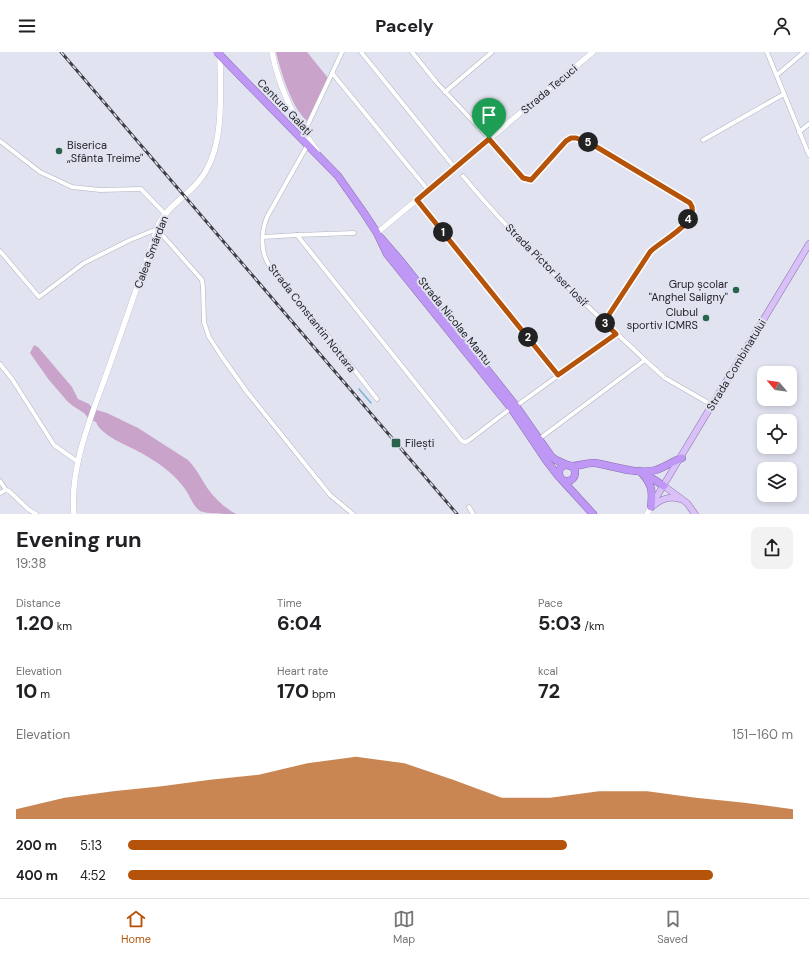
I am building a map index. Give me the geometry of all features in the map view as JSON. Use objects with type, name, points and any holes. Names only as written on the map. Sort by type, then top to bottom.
[{"type":"highway","name":"Centura Galați","points":[[218,52],[307,146],[338,176]]},
{"type":"highway","points":[[338,176],[377,233],[400,260],[513,407],[556,460],[576,466],[590,463],[640,471],[657,469],[682,458]]},
{"type":"highway","points":[[513,407],[546,460],[560,478],[593,514]]},
{"type":"highway","points":[[560,478],[569,481],[585,468],[598,464]]},
{"type":"highway","points":[[560,478],[560,469],[569,465]]},
{"type":"highway","points":[[569,465],[574,469],[572,484],[576,496]]},
{"type":"highway","points":[[640,471],[664,486]]},
{"type":"highway","points":[[640,471],[650,485],[652,493],[649,511]]},
{"type":"main road","name":"Calea Smârdan","points":[[74,514],[73,490],[78,462],[86,434],[158,229],[165,214],[199,181],[207,169],[214,152],[218,134],[221,104],[218,52]]},
{"type":"main road","points":[[272,52],[281,85],[295,117],[304,133],[338,176]]},
{"type":"main road","name":"Strada Tecuci","points":[[377,233],[593,52]]},
{"type":"main road","name":"Strada Combinatului","points":[[649,511],[809,244]]},
{"type":"main road","points":[[664,486],[682,499],[695,514]]},
{"type":"main road","points":[[649,511],[661,500],[666,498],[675,497],[682,499]]},
{"type":"street","points":[[304,133],[342,52]]},
{"type":"street","points":[[361,52],[455,168]]},
{"type":"street","points":[[412,52],[445,92],[523,178],[531,180],[566,141],[571,138],[576,138],[590,143],[690,203],[692,206],[689,218],[683,226],[655,246],[650,252],[605,323]]},
{"type":"street","points":[[445,92],[492,52]]},
{"type":"street","points":[[777,75],[804,52]]},
{"type":"street","points":[[769,53],[809,155]]},
{"type":"street","points":[[332,73],[428,190]]},
{"type":"street","points":[[704,140],[784,94]]},
{"type":"street","points":[[799,132],[809,124]]},
{"type":"street","points":[[0,141],[40,172],[72,187],[100,190],[141,189],[165,214]]},
{"type":"street","name":"Strada Constantin Nottara","points":[[307,146],[267,217],[263,237],[263,252],[269,265],[328,336],[377,399]]},
{"type":"street","name":"Strada Pictor Iser Iosif","points":[[464,176],[483,200],[519,239],[616,334],[665,378],[712,405]]},
{"type":"street","points":[[417,200],[558,375]]},
{"type":"street","points":[[0,251],[39,297],[84,263],[130,240],[158,229],[202,280],[203,311],[206,331],[234,376],[330,495],[353,514]]},
{"type":"street","points":[[263,237],[297,234],[354,233]]},
{"type":"street","points":[[297,234],[463,442],[468,441],[616,334]]},
{"type":"street","points":[[540,439],[645,360]]},
{"type":"street","points":[[0,364],[12,378],[54,445],[78,462]]},
{"type":"street","points":[[0,481],[6,490],[36,514]]},
{"type":"street","points":[[0,493],[6,490]]},
{"type":"street","points":[[469,507],[473,514]]},
{"type":"shaded area","points":[[276,52],[307,52],[328,78],[307,121],[301,115],[291,98]]},
{"type":"shaded area","points":[[34,345],[38,347],[72,387],[78,399],[89,404],[93,409],[107,413],[138,428],[188,460],[214,496],[224,506],[236,514],[200,511],[193,504],[181,484],[168,471],[142,453],[119,442],[99,428],[96,422],[89,419],[84,413],[68,402],[49,380],[30,353]]},
{"type":"waterway","points":[[359,389],[371,403]]},
{"type":"railway","points":[[61,52],[457,514]]},
{"type":"place","name":"Biserica „Sfânta Treime\"","points":[[59,151]]},
{"type":"place","name":"Grup școlar \"Anghel Saligny\"","points":[[736,290]]},
{"type":"place","name":"Clubul sportiv ICMRS","points":[[706,318]]},
{"type":"place","name":"Filești","points":[[396,443]]},
{"type":"route","points":[[571,138],[576,138],[590,143],[690,203],[692,206],[689,218],[683,226],[676,233],[655,246],[650,252],[610,313],[605,323],[616,334],[558,375],[417,200],[489,139],[523,178],[531,180],[566,141],[571,138]]}]
